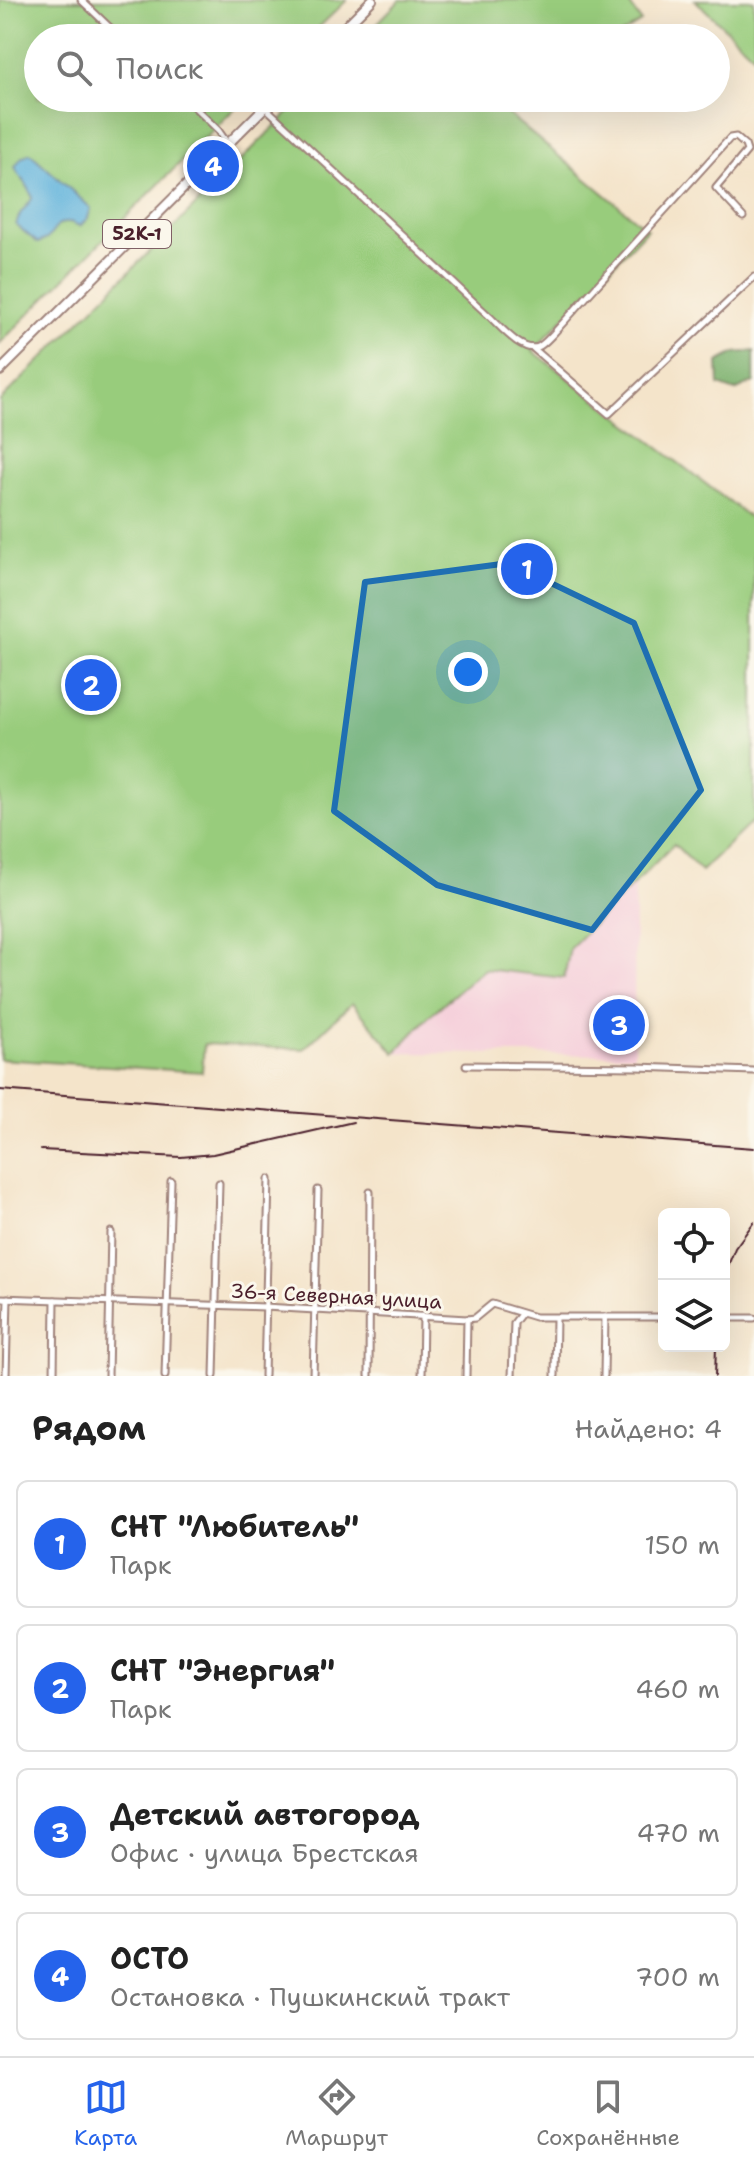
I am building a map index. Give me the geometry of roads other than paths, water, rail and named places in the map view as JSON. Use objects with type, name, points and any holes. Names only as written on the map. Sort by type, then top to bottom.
[{"type":"main road","points":[[348,24],[372,0]]},
{"type":"main road","name":"52К-1","points":[[0,371],[260,112]]},
{"type":"street","points":[[81,0],[106,24]]},
{"type":"street","points":[[199,112],[228,144]]},
{"type":"street","points":[[270,112],[489,316],[520,343],[533,348],[609,414],[754,277]]},
{"type":"street","points":[[533,348],[553,334],[730,138],[736,137],[747,151],[716,188],[743,217]]},
{"type":"street","points":[[466,1065],[754,1071]]},
{"type":"street","points":[[264,1376],[269,1179]]},
{"type":"street","points":[[165,1376],[171,1181]]},
{"type":"street","points":[[214,1376],[219,1183]]},
{"type":"street","points":[[313,1376],[318,1190]]},
{"type":"street","points":[[369,1376],[370,1192]]},
{"type":"street","points":[[108,1376],[111,1232]]},
{"type":"street","name":"36-я Северная улица","points":[[0,1298],[265,1307],[467,1319],[475,1318],[492,1304],[522,1314],[556,1318],[658,1317]]},
{"type":"street","points":[[6,1376],[8,1298]]},
{"type":"street","points":[[54,1376],[55,1300]]},
{"type":"street","points":[[512,1376],[514,1323],[522,1314]]},
{"type":"street","points":[[422,1376],[423,1316]]},
{"type":"street","points":[[604,1376],[605,1317]]},
{"type":"street","points":[[555,1376],[556,1318]]},
{"type":"street","points":[[730,1318],[754,1318]]},
{"type":"street","points":[[466,1376],[467,1319]]},
{"type":"water","points":[[30,153],[91,208],[88,218],[80,226],[70,222],[59,224],[47,239],[38,243],[16,225],[32,199],[15,167],[21,158]]},
{"type":"railway","points":[[0,1090],[754,1148]]},
{"type":"railway","points":[[41,1150],[181,1157],[213,1154],[353,1122]]},
{"type":"railway","points":[[730,1261],[735,1248],[754,1222]]},
{"type":"railway","points":[[715,1376],[716,1352]]},
{"type":"place","name":"ОСТО","points":[[213,166]]},
{"type":"place","name":"СНТ \"Любитель\"","points":[[527,569]]},
{"type":"place","name":"СНТ \"Энергия\"","points":[[91,685]]},
{"type":"place","name":"Детский автогород","points":[[619,1025]]}]
